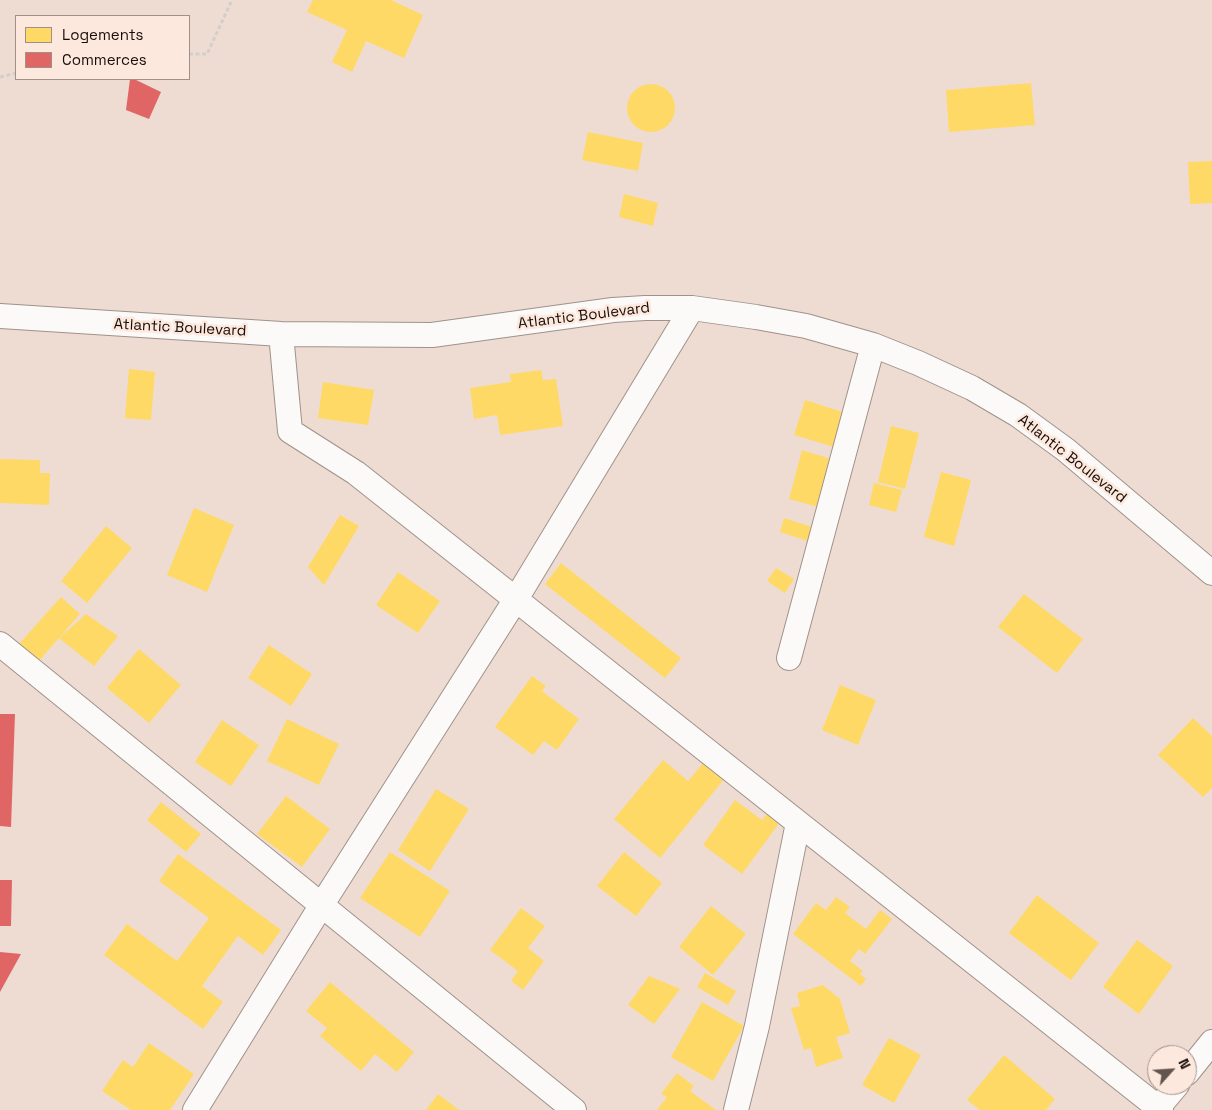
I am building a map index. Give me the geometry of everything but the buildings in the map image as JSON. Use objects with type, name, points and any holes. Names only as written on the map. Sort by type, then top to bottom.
[{"type":"street","name":"Atlantic Boulevard","points":[[0,316],[281,334],[432,335],[613,310],[692,308],[806,326],[873,344],[972,388],[1018,415],[1066,450],[1212,573]]},
{"type":"street","points":[[195,1110],[321,906],[516,600],[692,308]]},
{"type":"street","points":[[281,334],[290,431],[356,473],[1158,1109],[1169,1095]]},
{"type":"street","points":[[790,658],[873,344]]},
{"type":"street","points":[[0,644],[574,1110]]},
{"type":"street","points":[[736,1110],[757,1026],[798,823]]},
{"type":"street","points":[[1197,1061],[1212,1042]]},
{"type":"path","points":[[190,54],[207,54],[232,0]]},
{"type":"path","points":[[0,77],[15,73]]}]
